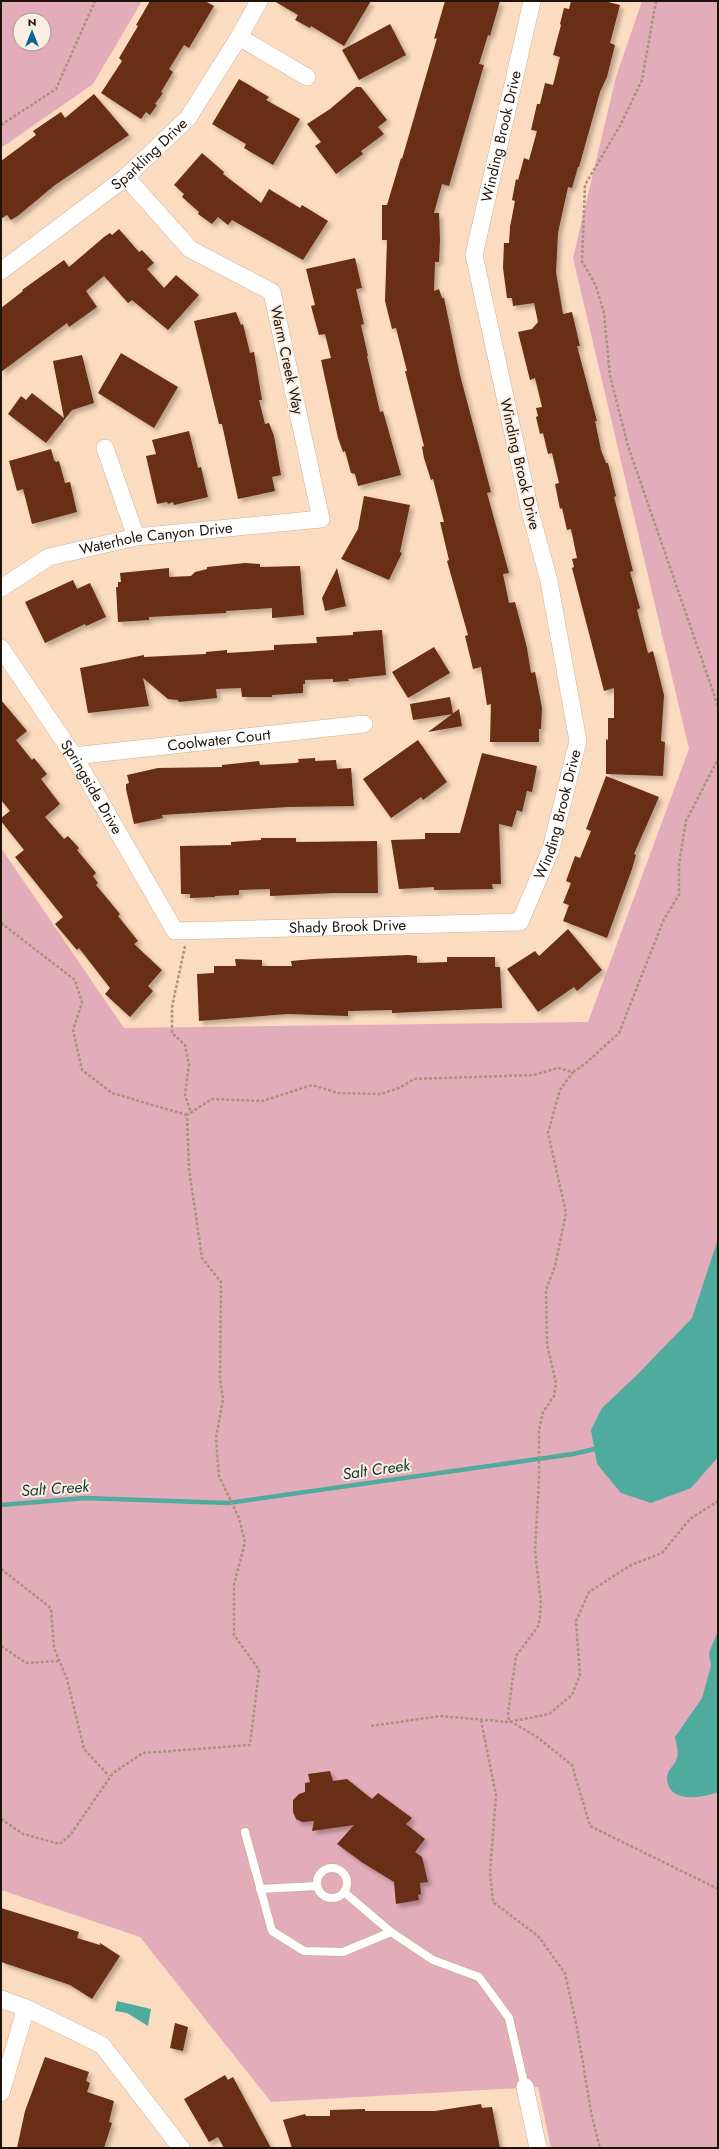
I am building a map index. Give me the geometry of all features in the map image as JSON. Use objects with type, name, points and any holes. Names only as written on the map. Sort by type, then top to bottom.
[{"type":"street","name":"Sparkling Drive","points":[[1,271],[126,177],[188,118],[239,37],[259,1]]},
{"type":"street","name":"Winding Brook Drive","points":[[520,922],[551,849],[578,740],[549,581],[530,511],[474,255],[532,1]]},
{"type":"street","points":[[239,37],[307,77]]},
{"type":"street","name":"Warm Creek Way","points":[[126,177],[190,249],[272,292],[321,519]]},
{"type":"street","points":[[105,448],[136,537]]},
{"type":"street","name":"Waterhole Canyon Drive","points":[[1,588],[49,557],[136,537],[321,519]]},
{"type":"street","name":"Springside Drive","points":[[1,648],[74,756],[182,931]]},
{"type":"street","name":"Coolwater Court","points":[[74,756],[364,724]]},
{"type":"street","name":"Shady Brook Drive","points":[[182,931],[520,922]]},
{"type":"street","points":[[1,1999],[26,2008],[102,2045],[181,2148]]},
{"type":"street","points":[[1,2093],[26,2008]]},
{"type":"street","points":[[525,2087],[538,2148]]},
{"type":"lane","points":[[245,1832],[272,1931],[304,1951],[343,1952],[391,1932]]},
{"type":"lane","points":[[336,1868],[344,1873],[347,1878],[347,1888],[336,1898],[326,1897],[319,1891],[317,1886],[317,1881],[321,1872],[325,1869],[336,1868]]},
{"type":"lane","points":[[260,1889],[317,1886]]},
{"type":"lane","points":[[344,1892],[391,1932],[433,1960],[479,1977],[509,2018],[525,2087]]},
{"type":"path","points":[[1,125],[56,89],[95,1]]},
{"type":"path","points":[[656,1],[642,80],[621,124],[584,185],[582,261],[596,286],[604,314],[610,376],[628,446],[718,706]]},
{"type":"path","points":[[509,1721],[508,1713],[516,1656],[539,1625],[541,1602],[535,1551],[539,1479],[539,1430],[543,1412],[554,1396],[556,1384],[547,1344],[546,1290],[555,1266],[566,1214],[548,1133],[560,1090],[573,1072],[586,1063],[619,1034],[664,919],[678,895],[678,864],[686,821],[718,759]]},
{"type":"path","points":[[1,923],[74,980],[82,1003],[73,1030],[82,1070],[112,1093],[187,1115],[212,1099],[263,1101],[312,1085],[338,1093],[381,1094],[399,1088],[414,1080],[534,1075],[558,1068],[573,1072]]},
{"type":"path","points":[[182,931],[172,1007],[172,1033],[185,1044],[189,1065],[186,1094],[191,1113]]},
{"type":"path","points":[[1,1820],[23,1834],[60,1844],[71,1834],[113,1773],[142,1753],[250,1745],[259,1670],[234,1635],[234,1585],[245,1542],[239,1518],[219,1476],[216,1438],[223,1399],[220,1378],[221,1282],[202,1258],[189,1169],[187,1115]]},
{"type":"path","points":[[371,1726],[440,1716],[509,1721],[549,1714],[572,1695],[580,1675],[576,1621],[589,1592],[631,1565],[662,1553],[690,1519],[718,1501]]},
{"type":"path","points":[[1,1569],[51,1608],[54,1648],[67,1679],[84,1749],[109,1776]]},
{"type":"path","points":[[1,1646],[26,1663],[59,1661]]},
{"type":"path","points":[[481,1720],[496,1795],[490,1873],[493,1902],[538,1936],[565,1973],[577,2028],[592,2117],[600,2148]]},
{"type":"path","points":[[509,1721],[537,1737],[572,1765],[590,1826],[718,1889]]},
{"type":"shaded area","points":[[1,1],[142,1],[93,84],[1,148]]},
{"type":"shaded area","points":[[642,1],[718,1],[718,2148],[551,2148],[538,2087],[271,2102],[140,1937],[1,1890],[1,848],[124,1028],[588,1022],[689,749],[573,258],[616,77]]},
{"type":"water","points":[[718,1239],[718,1457],[691,1488],[651,1503],[621,1493],[597,1464],[591,1430],[602,1408],[637,1375],[692,1318]]},
{"type":"water","points":[[718,1631],[718,1792],[703,1796],[687,1797],[673,1792],[669,1786],[667,1775],[678,1755],[675,1737],[702,1698],[711,1666],[709,1653]]},
{"type":"water","points":[[117,2001],[151,2009],[148,2026],[127,2013],[115,2011]]},
{"type":"building","points":[[150,1],[205,1],[214,6],[189,48],[184,45],[169,69],[173,72],[161,92],[163,93],[155,104],[157,105],[150,115],[146,112],[141,119],[101,93],[122,61],[119,58],[138,26],[136,25]]},
{"type":"building","points":[[274,1],[371,1],[344,46],[311,26],[310,28],[295,20],[298,15]]},
{"type":"building","points":[[445,1],[500,1],[490,36],[488,35],[479,64],[484,65],[449,186],[442,184],[434,213],[439,213],[440,240],[439,262],[435,262],[434,291],[439,289],[442,298],[444,298],[460,375],[491,492],[487,493],[509,573],[503,574],[509,603],[515,602],[527,648],[531,673],[535,672],[542,708],[539,742],[490,742],[491,704],[487,705],[481,667],[473,669],[465,636],[468,635],[447,561],[449,560],[440,522],[444,522],[433,479],[431,480],[424,458],[422,447],[424,446],[396,328],[392,329],[385,301],[387,240],[382,240],[382,205],[387,205],[401,158],[402,159],[437,38],[434,39]]},
{"type":"building","points":[[571,1],[604,1],[620,5],[610,43],[615,45],[607,77],[600,92],[572,188],[568,187],[558,233],[556,272],[563,314],[572,312],[580,346],[577,346],[597,421],[595,421],[601,450],[606,463],[608,463],[616,496],[614,497],[633,571],[630,572],[640,608],[637,610],[648,653],[653,651],[664,695],[661,741],[665,742],[663,776],[606,774],[606,739],[608,740],[608,718],[614,718],[614,688],[604,691],[572,568],[574,567],[572,559],[577,558],[571,529],[567,530],[562,508],[560,509],[555,484],[559,483],[552,453],[548,454],[543,433],[540,434],[536,417],[538,416],[536,408],[542,407],[535,378],[530,380],[518,332],[532,329],[538,322],[534,303],[513,306],[512,298],[507,298],[503,268],[504,243],[509,243],[510,227],[515,201],[512,200],[516,179],[518,180],[524,158],[529,160],[537,131],[531,130],[537,104],[540,104],[545,83],[553,85],[560,57],[553,55],[564,8],[569,9]]},
{"type":"building","points":[[390,24],[406,55],[359,80],[342,50]]},
{"type":"building","points":[[239,79],[269,97],[266,100],[300,119],[273,165],[244,148],[246,144],[212,124]]},
{"type":"building","points":[[356,87],[361,87],[387,120],[378,127],[384,134],[361,151],[363,154],[336,174],[315,146],[321,142],[307,124],[330,109]]},
{"type":"building","points":[[94,94],[129,135],[55,185],[19,215],[11,220],[7,215],[1,219],[1,161],[36,135],[33,131],[61,112],[65,118]]},
{"type":"building","points":[[202,153],[224,172],[223,174],[261,203],[269,189],[300,208],[302,205],[328,221],[303,260],[232,220],[228,225],[218,217],[212,224],[198,214],[199,212],[182,197],[184,194],[174,185]]},
{"type":"building","points":[[119,229],[139,252],[142,250],[154,263],[147,269],[164,288],[176,275],[199,295],[168,330],[132,300],[128,303],[104,276],[86,291],[97,307],[69,327],[67,323],[1,372],[1,308],[23,291],[22,290],[64,260],[69,267],[104,237],[110,233],[112,235]]},
{"type":"building","points":[[355,258],[362,288],[356,289],[364,324],[361,325],[367,356],[380,412],[383,411],[401,475],[358,486],[355,474],[351,473],[345,451],[343,452],[338,438],[321,360],[331,358],[325,334],[319,335],[315,321],[311,306],[315,305],[306,269]]},
{"type":"building","points":[[236,312],[241,325],[243,324],[250,353],[254,352],[262,400],[259,400],[265,424],[269,423],[274,436],[281,475],[272,477],[275,491],[238,499],[222,424],[219,424],[194,321]]},
{"type":"building","points":[[121,353],[178,387],[154,428],[98,393]]},
{"type":"building","points":[[82,355],[94,403],[72,410],[46,443],[8,414],[21,396],[26,400],[32,393],[64,418],[53,361]]},
{"type":"building","points":[[189,431],[198,468],[201,467],[208,497],[174,505],[173,502],[168,504],[167,502],[157,504],[146,456],[156,454],[152,440]]},
{"type":"building","points":[[51,449],[54,460],[56,462],[59,461],[65,483],[70,482],[77,512],[32,524],[23,489],[17,491],[9,461]]},
{"type":"building","points":[[364,496],[410,505],[400,552],[402,553],[389,580],[341,559],[358,529]]},
{"type":"building","points":[[245,563],[260,564],[260,567],[300,566],[304,615],[272,618],[272,608],[226,611],[226,613],[149,617],[149,620],[118,622],[116,587],[118,587],[118,582],[121,582],[120,573],[169,568],[169,577],[191,576],[195,572],[207,569],[207,567]]},
{"type":"building","points":[[337,568],[346,606],[325,611],[322,598]]},
{"type":"building","points":[[73,580],[77,589],[90,583],[106,617],[86,626],[85,624],[45,643],[25,602]]},
{"type":"building","points":[[382,630],[386,675],[333,682],[333,679],[305,680],[305,684],[303,684],[303,693],[272,695],[272,697],[242,697],[241,688],[216,689],[217,698],[179,702],[178,700],[168,699],[143,678],[149,706],[88,713],[80,668],[144,655],[144,657],[206,654],[206,652],[227,650],[227,653],[274,650],[274,645],[317,643],[316,637],[353,635],[353,632]]},
{"type":"building","points":[[434,647],[450,673],[408,698],[392,672]]},
{"type":"building","points":[[450,697],[453,714],[413,720],[410,704]]},
{"type":"building","points":[[1,700],[27,731],[16,740],[32,760],[34,758],[47,774],[41,779],[60,804],[45,817],[64,839],[68,836],[79,848],[77,850],[96,873],[93,876],[98,883],[96,885],[120,914],[118,916],[138,941],[134,944],[162,970],[148,986],[153,991],[130,1017],[105,994],[110,988],[79,948],[77,950],[55,924],[63,917],[15,857],[24,850],[1,821],[1,818],[10,811],[1,800]]},
{"type":"building","points":[[459,709],[462,726],[428,732]]},
{"type":"building","points":[[418,740],[447,782],[423,800],[421,797],[391,818],[363,779]]},
{"type":"building","points":[[482,753],[537,766],[532,792],[527,791],[522,812],[517,810],[512,827],[499,824],[501,884],[492,884],[493,889],[434,890],[434,887],[399,889],[391,840],[425,839],[425,833],[460,833]]},
{"type":"building","points":[[315,758],[315,761],[336,760],[337,769],[351,768],[354,806],[288,807],[162,815],[163,818],[134,824],[126,789],[126,784],[129,783],[127,775],[158,768],[222,767],[222,765],[259,761],[260,765],[296,763],[299,762],[298,759]]},
{"type":"building","points":[[606,776],[659,797],[634,854],[636,855],[632,869],[607,938],[563,921],[569,905],[563,903],[571,883],[566,881],[575,856],[580,858],[591,831],[586,829]]},
{"type":"building","points":[[261,838],[296,838],[296,842],[377,841],[378,893],[334,893],[270,896],[270,889],[239,890],[239,895],[215,897],[190,898],[190,894],[181,894],[180,846],[231,845],[231,842],[261,840]]},
{"type":"building","points":[[568,929],[602,970],[577,991],[574,987],[538,1012],[507,969],[535,951],[539,956]]},
{"type":"building","points":[[408,955],[417,956],[417,963],[447,962],[447,957],[495,957],[495,967],[500,967],[502,1008],[392,1013],[392,1010],[348,1011],[348,1016],[287,1014],[199,1021],[197,974],[214,973],[214,966],[236,966],[235,959],[262,960],[262,966],[292,966],[291,961]]},
{"type":"building","points":[[330,1771],[333,1781],[347,1779],[372,1799],[378,1793],[412,1818],[406,1824],[425,1839],[415,1852],[422,1857],[428,1882],[420,1883],[421,1894],[418,1895],[419,1900],[396,1904],[394,1882],[363,1863],[337,1844],[354,1825],[312,1831],[314,1821],[302,1822],[296,1819],[293,1812],[293,1800],[299,1794],[305,1792],[305,1783],[310,1782],[308,1774]]},
{"type":"building","points":[[1,1908],[79,1932],[77,1938],[100,1945],[100,1943],[120,1956],[92,1999],[70,1985],[1,1962]]},
{"type":"building","points":[[175,2023],[188,2027],[183,2051],[170,2048]]},
{"type":"building","points":[[45,2057],[89,2072],[86,2081],[90,2083],[87,2092],[114,2101],[109,2122],[112,2123],[104,2148],[17,2148],[25,2111]]},
{"type":"building","points":[[225,2075],[228,2080],[233,2077],[271,2148],[224,2148],[218,2137],[209,2142],[184,2099]]},
{"type":"building","points":[[481,2104],[482,2108],[492,2107],[500,2148],[292,2148],[283,2120],[305,2114],[306,2116],[330,2116],[330,2110],[365,2109],[365,2111],[435,2111]]},
{"type":"waterway","name":"Salt Creek","points":[[1,1505],[85,1498],[228,1503],[573,1454],[599,1448]]}]
